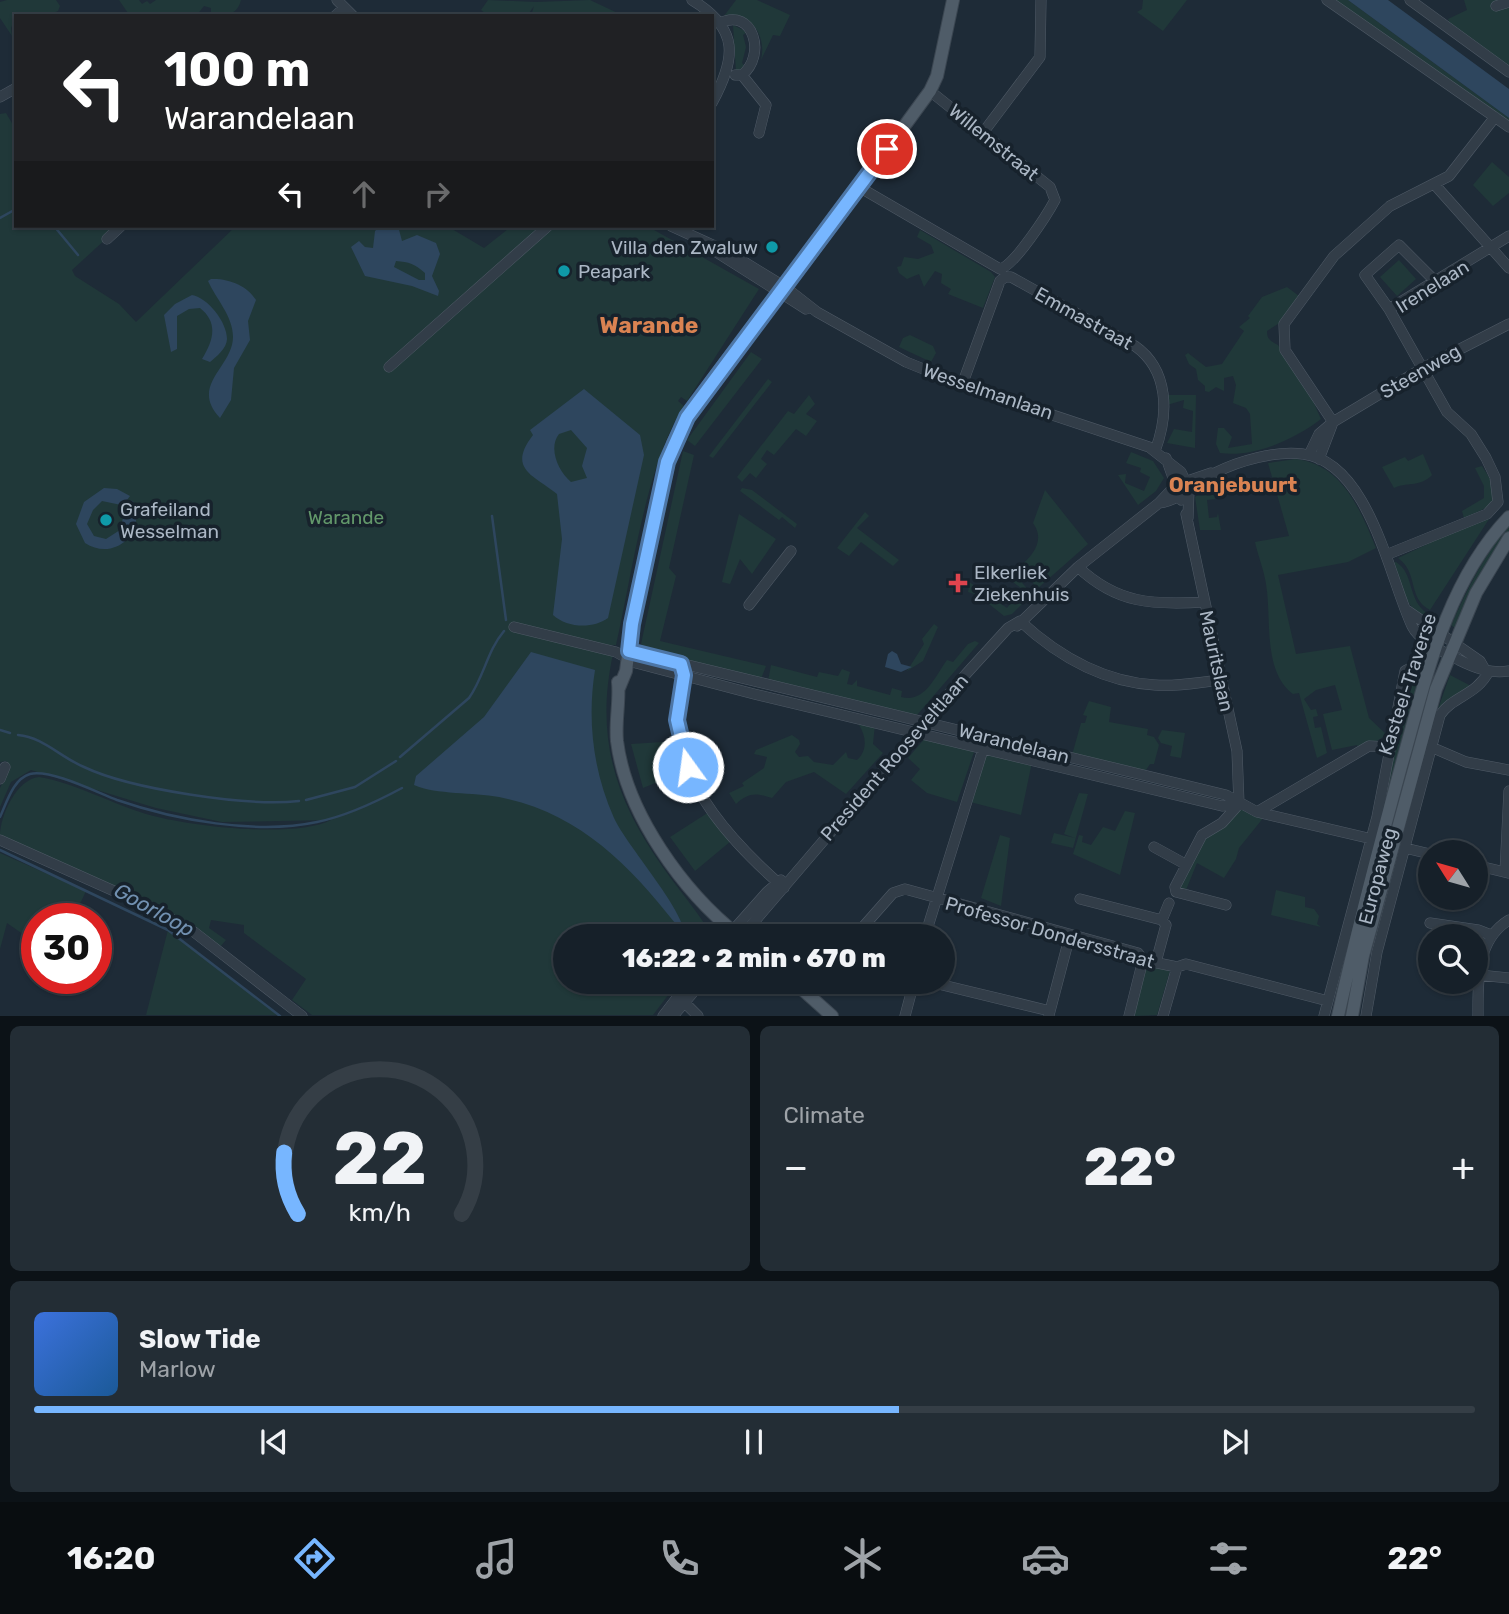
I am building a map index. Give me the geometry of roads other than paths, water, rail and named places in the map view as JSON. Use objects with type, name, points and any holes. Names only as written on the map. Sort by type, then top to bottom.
[{"type":"main road","points":[[729,924],[700,897],[657,842],[628,787],[617,740],[619,688],[673,443],[687,417],[930,91],[937,76],[953,0]]},
{"type":"main road","name":"Kasteel-Traverse","points":[[1377,837],[1436,646],[1469,573],[1509,517]]},
{"type":"main road","name":"Kasteel-Traverse","points":[[1398,849],[1419,749],[1451,649],[1476,593],[1509,538]]},
{"type":"main road","name":"Europaweg","points":[[1338,1016],[1377,837]]},
{"type":"main road","name":"Europaweg","points":[[1352,1016],[1363,956],[1398,849]]},
{"type":"main road","points":[[807,994],[832,1016]]},
{"type":"street","points":[[692,0],[709,14]]},
{"type":"street","points":[[982,134],[1040,57],[1041,0]]},
{"type":"street","points":[[1326,0],[1509,133]]},
{"type":"street","points":[[1414,3],[1509,72]]},
{"type":"street","points":[[714,18],[728,36],[731,53],[728,74],[714,99]]},
{"type":"street","points":[[720,23],[727,19],[739,22],[748,28],[755,39],[755,55],[741,75]]},
{"type":"street","points":[[728,74],[741,75],[766,105],[760,133]]},
{"type":"street","name":"Willemstraat","points":[[930,91],[1050,187],[1055,196],[1040,224],[1004,273]]},
{"type":"street","points":[[1493,119],[1509,127]]},
{"type":"street","points":[[1319,459],[1334,422],[1285,350],[1284,324],[1334,256],[1390,206],[1449,176],[1493,119]]},
{"type":"street","points":[[1435,185],[1509,268]]},
{"type":"street","name":"Emmastraat","points":[[859,187],[1004,273],[1135,346],[1152,360],[1162,384],[1163,419],[1155,451]]},
{"type":"street","points":[[107,239],[119,228]]},
{"type":"street","points":[[389,367],[546,228]]},
{"type":"street","name":"Wesselmanlaan","points":[[675,228],[728,252],[782,291],[880,349],[962,385],[1155,451],[1166,458],[1182,487]]},
{"type":"street","name":"Irenelaan","points":[[1386,555],[1487,514],[1498,502],[1495,477],[1486,458],[1471,435],[1447,412],[1389,309],[1492,249],[1509,236]]},
{"type":"street","points":[[1389,309],[1365,275],[1399,246],[1436,282]]},
{"type":"street","points":[[962,385],[1004,273]]},
{"type":"street","name":"Steenweg","points":[[1309,455],[1320,434],[1334,422],[1423,368],[1509,324]]},
{"type":"street","name":"President Rooseveltlaan","points":[[747,924],[1007,628],[1020,621],[1078,567],[1182,487],[1251,461],[1291,453],[1309,455]]},
{"type":"street","points":[[1309,455],[1336,470],[1364,506],[1413,627],[1436,646],[1451,649],[1477,669],[1509,671]]},
{"type":"street","name":"Mauritslaan","points":[[1182,487],[1237,751],[1239,804]]},
{"type":"street","points":[[749,605],[791,551]]},
{"type":"street","points":[[1078,567],[1107,590],[1123,597],[1159,604],[1204,602]]},
{"type":"street","points":[[1020,621],[1063,656],[1118,679],[1156,686],[1221,680]]},
{"type":"street","name":"Warandelaan","points":[[514,626],[926,722],[985,742],[1222,806],[1239,804],[1256,811],[1377,837]]},
{"type":"street","points":[[1377,837],[1390,747],[1405,671],[1436,646]]},
{"type":"street","name":"Warandelaan","points":[[627,654],[684,675],[917,731],[985,742]]},
{"type":"street","points":[[681,664],[684,675],[677,720],[691,775],[699,792],[731,834],[781,886]]},
{"type":"street","name":"Europaweg","points":[[1366,1016],[1398,849],[1431,747],[1446,707],[1477,689],[1486,669]]},
{"type":"street","points":[[928,924],[985,742]]},
{"type":"street","points":[[1256,811],[1369,746],[1390,747]]},
{"type":"street","points":[[1431,747],[1466,762],[1509,770]]},
{"type":"street","points":[[0,779],[5,767]]},
{"type":"street","points":[[1488,868],[1507,873],[1509,791]]},
{"type":"street","points":[[1226,905],[1176,892],[1185,864],[1202,835],[1222,824],[1239,804]]},
{"type":"street","name":"Europaweg","points":[[1324,1016],[1377,837]]},
{"type":"street","points":[[0,840],[152,908],[194,932],[302,1016]]},
{"type":"street","points":[[1154,847],[1185,864]]},
{"type":"street","points":[[1398,849],[1418,852]]},
{"type":"street","name":"Professor Dondersstraat","points":[[866,924],[897,890],[905,889],[1138,953],[1143,960],[1177,967],[1186,964],[1328,1001]]},
{"type":"street","points":[[1080,899],[1162,920],[1166,925],[1156,962]]},
{"type":"street","points":[[1162,920],[1169,903]]},
{"type":"street","points":[[1488,945],[1491,935],[1509,920]]},
{"type":"street","points":[[1430,923],[1478,930],[1491,935]]},
{"type":"street","points":[[955,989],[1049,1013],[1070,935]]},
{"type":"street","points":[[1129,1016],[1143,960]]},
{"type":"street","points":[[1163,1016],[1177,967]]},
{"type":"street","points":[[1488,976],[1509,978]]},
{"type":"street","points":[[673,1016],[683,994]]},
{"type":"street","points":[[663,1016],[687,994]]},
{"type":"street","points":[[905,1016],[911,994]]},
{"type":"street","points":[[1478,1016],[1479,994]]},
{"type":"street","points":[[681,999],[698,1016]]},
{"type":"water","points":[[1348,0],[1388,0],[1509,89],[1509,118]]},
{"type":"water","points":[[378,228],[399,228],[402,241],[417,235],[436,243],[440,254],[432,276],[439,291],[438,296],[412,286],[365,276],[351,247],[359,241],[365,247],[373,248],[375,231]],"holes":[[[396,261],[412,264],[425,273],[425,280],[419,280],[394,267]]]},
{"type":"water","points":[[211,279],[237,284],[256,300],[248,321],[250,340],[234,368],[231,400],[220,418],[212,406],[210,386],[227,358],[233,337],[227,315],[208,281]]},
{"type":"water","points":[[192,295],[210,306],[220,318],[226,332],[225,346],[210,362],[202,359],[209,346],[212,326],[200,308],[189,309],[177,316],[177,349],[171,352],[164,315],[175,304]]},
{"type":"water","points":[[584,389],[640,435],[644,455],[608,618],[602,622],[573,625],[553,615],[562,539],[557,494],[532,476],[523,464],[522,456],[533,435],[530,430]],"holes":[[[571,430],[587,448],[582,466],[587,478],[571,482],[556,459],[556,440],[559,434]]]},
{"type":"water","points":[[104,488],[117,489],[130,496],[127,500],[133,501],[136,513],[132,533],[125,541],[107,549],[85,543],[76,524],[84,502]],"holes":[[[102,501],[126,506],[120,530],[106,539],[94,536],[87,524],[93,510]]]},
{"type":"water","points":[[892,651],[897,654],[901,664],[912,667],[901,672],[885,667],[888,654]]},
{"type":"water","points":[[531,652],[595,670],[592,726],[597,764],[607,800],[621,830],[667,896],[682,924],[675,924],[639,880],[599,843],[553,815],[527,804],[499,797],[433,790],[414,785],[416,776],[484,717]]},
{"type":"waterway","points":[[0,218],[14,210]]},
{"type":"waterway","points":[[56,228],[78,255]]},
{"type":"waterway","points":[[492,516],[506,620]]},
{"type":"waterway","points":[[400,757],[469,698],[493,647],[504,631]]},
{"type":"waterway","points":[[0,730],[10,733]]},
{"type":"waterway","points":[[18,735],[44,743],[75,763],[104,775],[159,789],[221,799],[299,801]]},
{"type":"waterway","points":[[306,800],[355,787],[396,761]]},
{"type":"waterway","points":[[0,817],[19,781],[30,774],[39,773],[61,778],[117,800],[164,814],[242,826],[293,826],[317,822],[361,808],[402,788]]},
{"type":"waterway","name":"Goorloop","points":[[0,850],[168,930],[280,1016]]},
{"type":"place","name":"Villa den Zwaluw","points":[[772,247]]},
{"type":"place","name":"Peapark","points":[[564,271]]},
{"type":"place","name":"Grafeiland Wesselman","points":[[106,520]]},
{"type":"place","name":"Elkerliek Ziekenhuis","points":[[958,583]]},
{"type":"district","name":"Warande","points":[[649,325]]},
{"type":"district","name":"Oranjebuurt","points":[[1233,485]]}]
